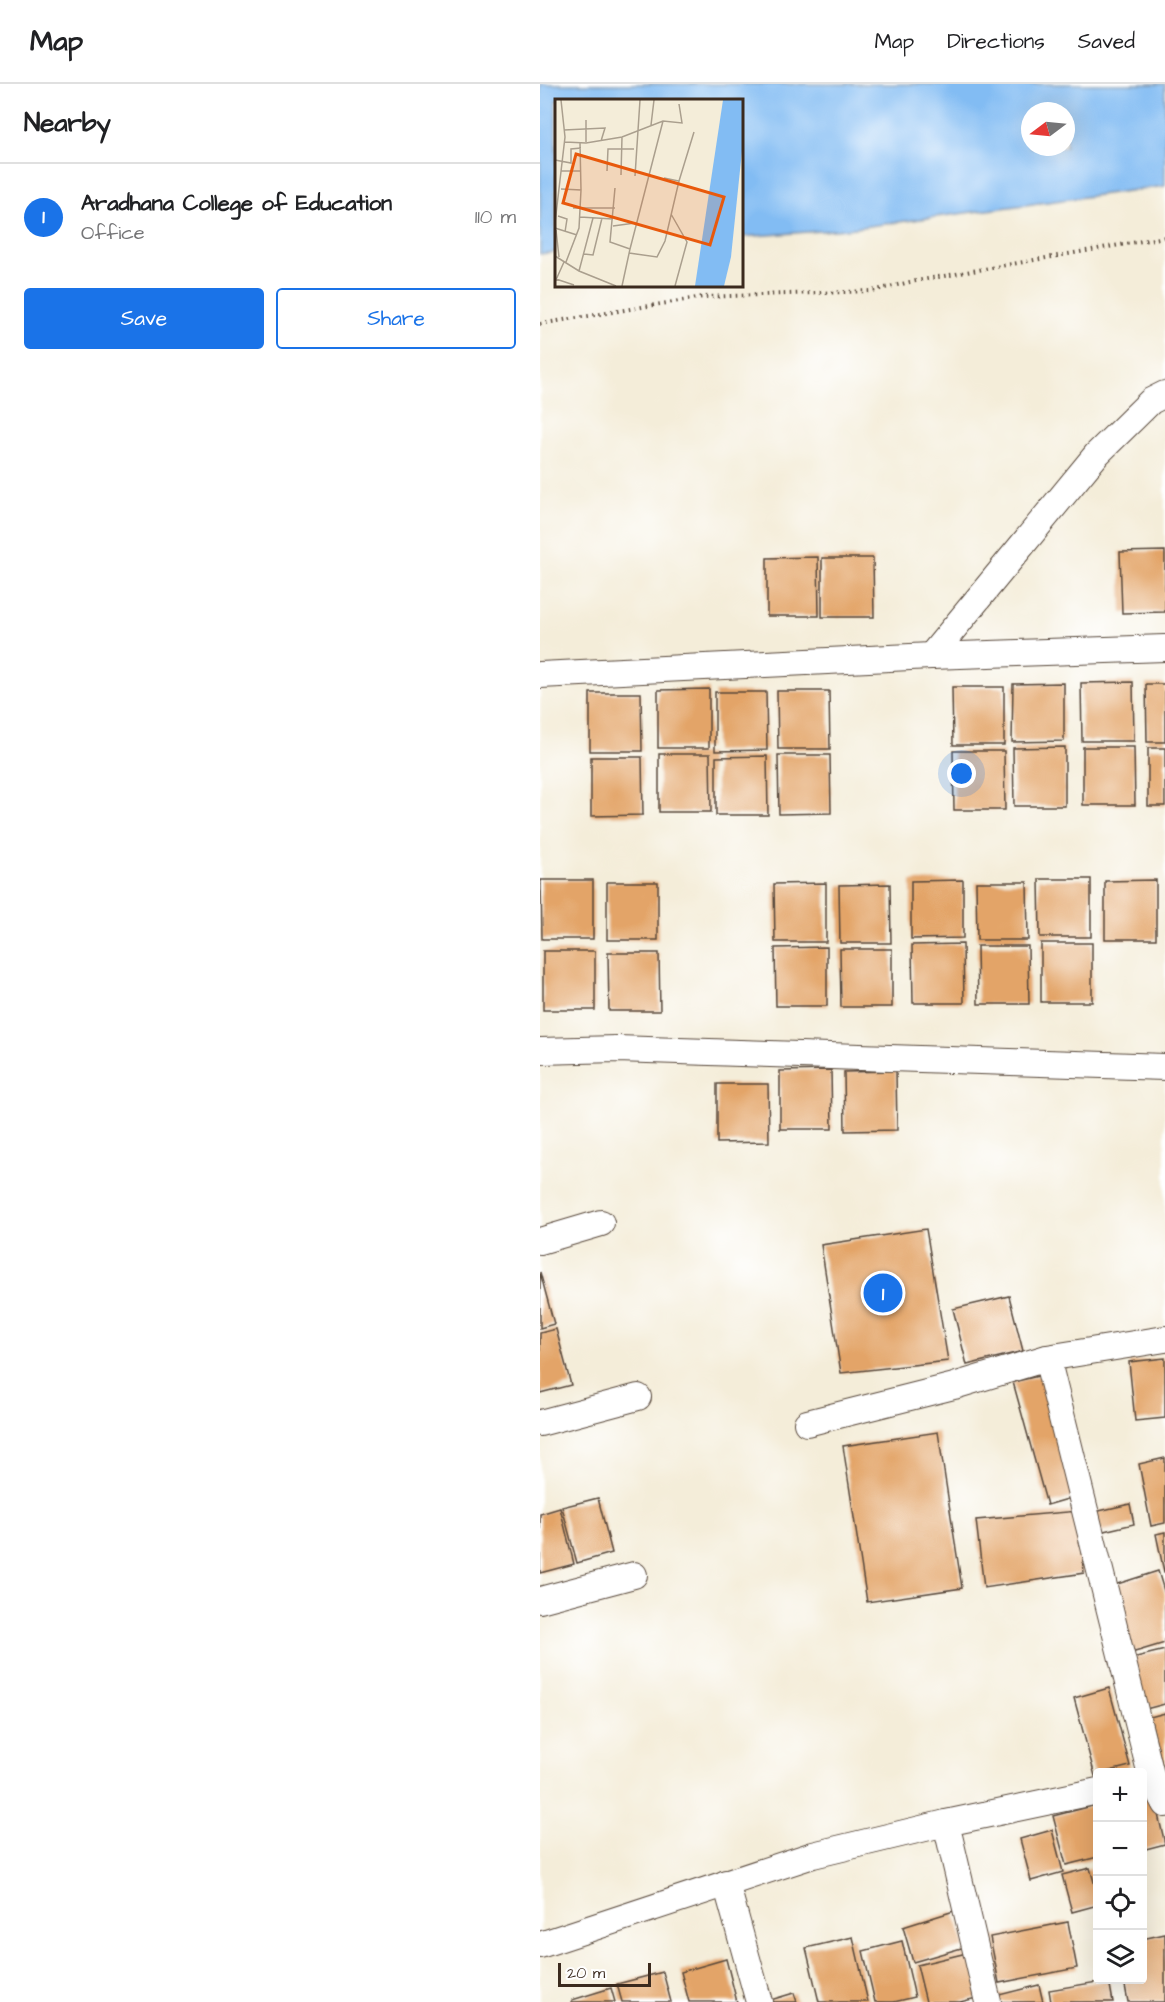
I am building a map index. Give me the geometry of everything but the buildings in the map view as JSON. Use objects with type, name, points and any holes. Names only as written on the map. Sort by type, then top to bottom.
[{"type":"street","points":[[931,656],[1097,454],[1151,401],[1165,394]]},
{"type":"street","points":[[540,675],[931,656],[1165,648]]},
{"type":"street","points":[[540,1051],[617,1049],[1163,1071]]},
{"type":"street","points":[[540,1241],[601,1223]]},
{"type":"street","points":[[807,1423],[954,1386],[1047,1358],[1165,1339]]},
{"type":"street","points":[[1047,1358],[1153,1778],[1165,1804]]},
{"type":"street","points":[[540,1423],[638,1397]]},
{"type":"street","points":[[540,1600],[634,1575]]},
{"type":"street","points":[[540,1945],[813,1855],[1093,1792]]},
{"type":"street","points":[[946,1824],[988,2002]]},
{"type":"street","points":[[726,1883],[759,2002]]},
{"type":"path","points":[[540,324],[703,297],[872,291],[910,282],[1165,237]]},
{"type":"water","points":[[540,84],[1165,84],[1165,186],[847,229],[742,237],[742,99],[555,99],[555,252],[540,254]]},
{"type":"place","name":"Aradhana College of Education","points":[[883,1293]]}]
